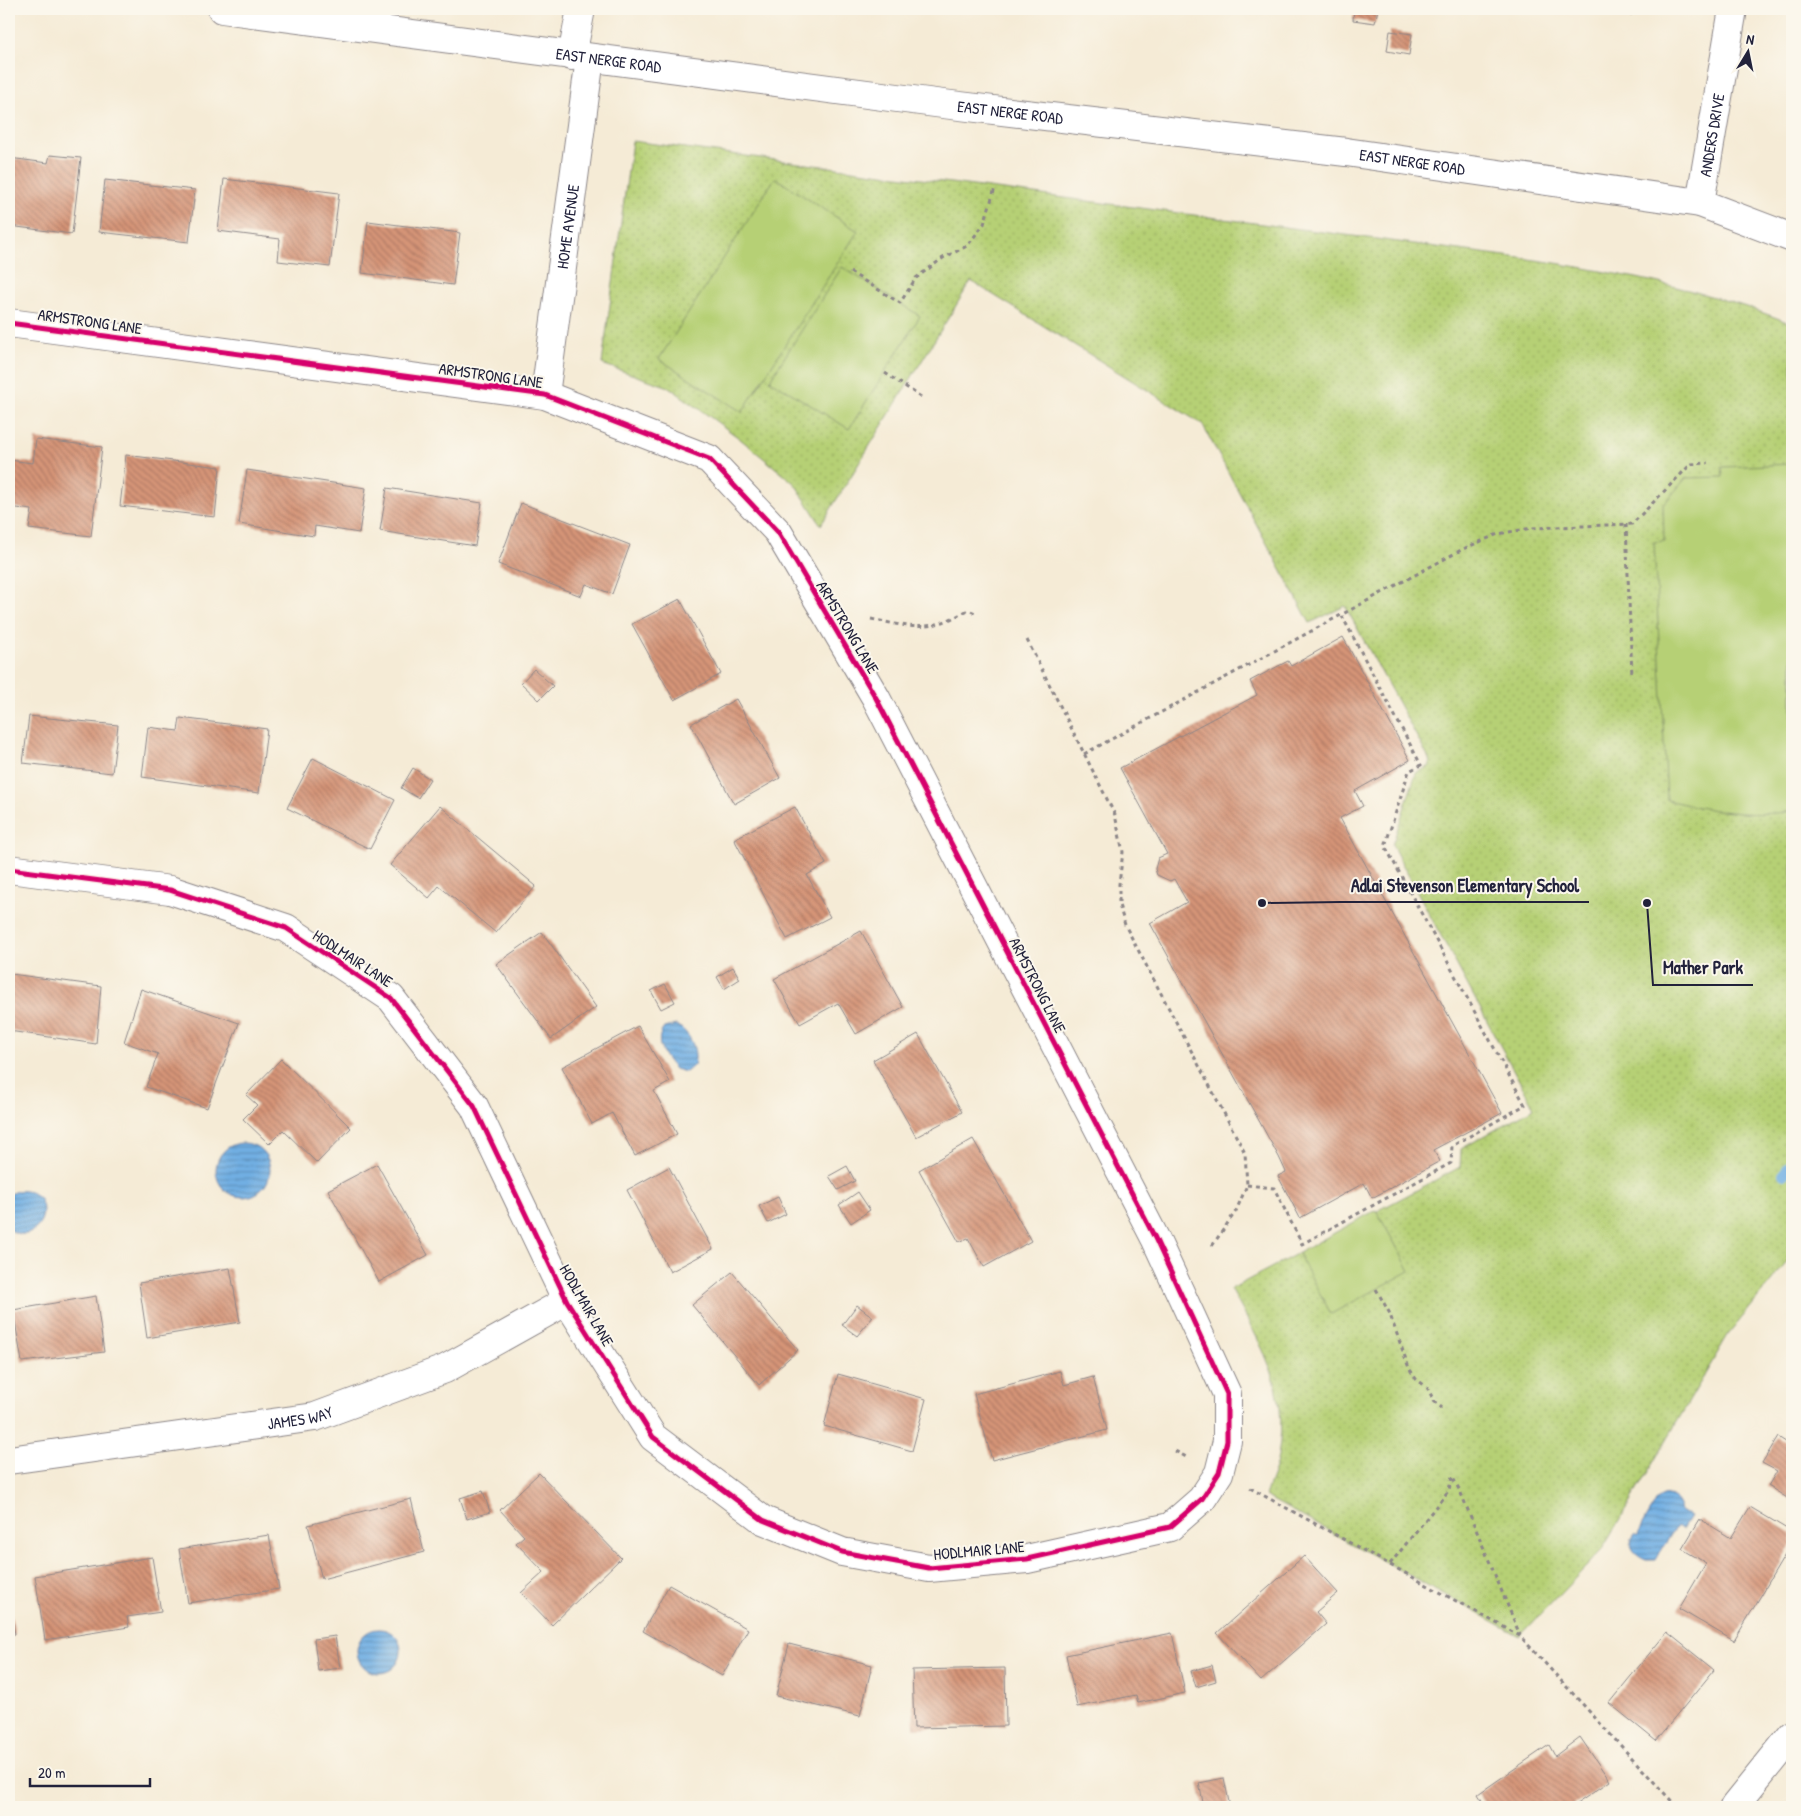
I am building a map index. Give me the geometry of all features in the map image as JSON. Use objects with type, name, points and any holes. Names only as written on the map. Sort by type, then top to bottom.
[{"type":"street","name":"EAST NERGE ROAD","points":[[222,9],[943,104],[1346,152],[1700,203],[1792,238]]},
{"type":"street","name":"HOME AVENUE","points":[[545,395],[581,57],[581,9]]},
{"type":"street","name":"ANDERS DRIVE","points":[[1700,203],[1733,9]]},
{"type":"street","name":"ARMSTRONG LANE","points":[[9,323],[545,395],[710,459],[778,532],[876,698],[1155,1238],[1227,1394],[1227,1442],[1219,1473]]},
{"type":"street","name":"HODLMAIR LANE","points":[[9,869],[170,890],[286,928],[391,998],[474,1106],[567,1301],[653,1437],[763,1520],[842,1552],[930,1568],[1027,1559],[1170,1527],[1202,1499],[1219,1473]]},
{"type":"street","name":"JAMES WAY","points":[[9,1460],[315,1417],[445,1369],[567,1301]]},
{"type":"street","points":[[1734,1807],[1792,1735]]},
{"type":"path","points":[[850,272],[900,303],[916,278],[943,258],[967,246],[984,224],[995,188]]},
{"type":"path","points":[[885,373],[921,397]]},
{"type":"path","points":[[1084,754],[1342,616],[1463,548],[1498,534],[1532,528],[1632,524],[1691,464],[1708,463]]},
{"type":"path","points":[[1626,524],[1632,676]]},
{"type":"path","points":[[871,619],[907,627],[928,628],[946,623],[968,610],[978,614]]},
{"type":"path","points":[[1247,1185],[1274,1188],[1302,1244],[1451,1164],[1452,1146],[1525,1105],[1385,846],[1409,771],[1421,764],[1342,616]]},
{"type":"path","points":[[1027,640],[1115,815],[1123,852],[1119,884],[1119,905],[1126,925],[1246,1153],[1247,1185],[1236,1211],[1210,1249]]},
{"type":"path","points":[[1376,1290],[1389,1312],[1409,1368],[1416,1380],[1427,1387],[1434,1401],[1442,1408]]},
{"type":"path","points":[[1175,1451],[1390,1564],[1520,1636],[1677,1807]]},
{"type":"path","points":[[1390,1564],[1450,1490],[1452,1476],[1520,1636]]},
{"type":"green space","points":[[632,141],[1543,261],[1669,285],[1731,302],[1792,324],[1792,1256],[1728,1335],[1602,1550],[1520,1636],[1265,1496],[1278,1456],[1281,1431],[1280,1409],[1270,1368],[1253,1329],[1231,1289],[1460,1167],[1461,1149],[1534,1108],[1392,845],[1416,773],[1430,766],[1429,759],[1345,606],[1310,623],[1202,424],[971,281],[821,525],[795,484],[739,438],[669,387],[602,364]]},
{"type":"green space","points":[[775,178],[858,231],[742,412],[659,359]]},
{"type":"green space","points":[[842,267],[920,316],[849,429],[770,380]]},
{"type":"green space","points":[[1792,464],[1792,811],[1761,814],[1729,812],[1667,800],[1654,542],[1664,541],[1663,505],[1686,478],[1723,477],[1722,467]]},
{"type":"green space","points":[[1376,1210],[1410,1271],[1331,1314],[1298,1253]]},
{"type":"water","points":[[676,1025],[689,1037],[694,1048],[694,1065],[686,1072],[675,1069],[661,1049],[660,1039],[664,1028]]},
{"type":"water","points":[[238,1143],[248,1143],[258,1147],[266,1155],[270,1170],[266,1185],[258,1193],[248,1197],[238,1197],[228,1193],[220,1185],[216,1175],[216,1165],[220,1155],[228,1147]]},
{"type":"water","points":[[16,1191],[30,1192],[39,1198],[43,1207],[42,1217],[38,1226],[30,1232],[21,1234],[9,1229],[9,1195]]},
{"type":"water","points":[[1664,1495],[1673,1498],[1681,1511],[1690,1516],[1682,1529],[1676,1526],[1656,1560],[1646,1560],[1634,1552],[1630,1542],[1635,1534],[1637,1536],[1657,1500]]},
{"type":"water","points":[[375,1629],[383,1629],[395,1635],[401,1651],[395,1667],[383,1673],[375,1673],[363,1667],[357,1655],[357,1647],[363,1635]]},
{"type":"building","points":[[1354,9],[1378,9],[1375,23],[1353,20]]},
{"type":"building","points":[[1600,9],[1633,9],[1632,15]]},
{"type":"building","points":[[1390,31],[1412,34],[1409,55],[1387,51]]},
{"type":"building","points":[[50,155],[81,158],[72,234],[9,226],[9,158],[48,163]]},
{"type":"building","points":[[224,179],[339,193],[330,267],[278,261],[280,239],[218,231]]},
{"type":"building","points":[[105,180],[195,190],[189,242],[99,232]]},
{"type":"building","points":[[368,221],[460,233],[453,285],[362,273]]},
{"type":"building","points":[[36,439],[102,447],[91,536],[29,529],[32,510],[9,507],[9,460],[33,463]]},
{"type":"building","points":[[126,455],[220,467],[215,517],[120,506]]},
{"type":"building","points":[[247,470],[366,488],[359,533],[315,526],[314,536],[239,524]]},
{"type":"building","points":[[387,488],[482,503],[475,546],[380,531]]},
{"type":"building","points":[[521,503],[630,545],[612,594],[586,584],[581,596],[498,564]]},
{"type":"building","points":[[680,599],[721,674],[674,700],[632,624]]},
{"type":"building","points":[[1343,637],[1410,760],[1355,791],[1363,806],[1340,818],[1502,1113],[1433,1150],[1440,1161],[1372,1198],[1364,1183],[1300,1218],[1278,1176],[1286,1172],[1279,1157],[1150,923],[1187,902],[1174,879],[1170,881],[1157,875],[1155,869],[1158,858],[1167,854],[1120,768],[1257,695],[1250,681],[1288,661],[1291,666]]},
{"type":"building","points":[[534,669],[553,686],[539,700],[521,683]]},
{"type":"building","points":[[736,699],[780,778],[734,804],[691,724]]},
{"type":"building","points":[[29,716],[118,725],[112,773],[23,763]]},
{"type":"building","points":[[180,718],[267,729],[259,793],[142,777],[148,727],[178,731]]},
{"type":"building","points":[[313,758],[395,800],[370,849],[287,808]]},
{"type":"building","points":[[413,768],[430,779],[418,798],[401,788]]},
{"type":"building","points":[[440,806],[536,886],[496,933],[439,886],[429,898],[390,865]]},
{"type":"building","points":[[795,807],[826,864],[807,875],[830,917],[787,939],[734,839]]},
{"type":"building","points":[[861,931],[903,1007],[856,1034],[838,1003],[800,1024],[774,979]]},
{"type":"building","points":[[542,932],[596,1007],[551,1039],[496,964]]},
{"type":"building","points":[[733,967],[740,979],[724,989],[717,977]]},
{"type":"building","points":[[11,974],[101,986],[96,1044],[9,1031]]},
{"type":"building","points":[[665,984],[675,1002],[661,1009],[651,991]]},
{"type":"building","points":[[141,989],[239,1023],[207,1108],[146,1087],[158,1054],[124,1042]]},
{"type":"building","points":[[638,1026],[670,1082],[654,1091],[677,1134],[635,1156],[612,1113],[592,1124],[562,1067]]},
{"type":"building","points":[[918,1034],[962,1112],[916,1137],[873,1060]]},
{"type":"building","points":[[281,1059],[351,1128],[317,1163],[283,1130],[269,1144],[243,1119],[257,1105],[246,1095]]},
{"type":"building","points":[[973,1139],[1031,1241],[984,1267],[968,1238],[959,1242],[919,1170]]},
{"type":"building","points":[[377,1164],[428,1255],[379,1282],[328,1190]]},
{"type":"building","points":[[847,1166],[855,1181],[838,1190],[829,1176]]},
{"type":"building","points":[[669,1167],[713,1249],[670,1272],[627,1190]]},
{"type":"building","points":[[858,1192],[870,1210],[851,1223],[839,1205]]},
{"type":"building","points":[[778,1197],[786,1214],[768,1223],[759,1206]]},
{"type":"building","points":[[230,1268],[240,1322],[147,1338],[139,1283]]},
{"type":"building","points":[[732,1272],[798,1350],[759,1385],[692,1305]]},
{"type":"building","points":[[96,1296],[104,1352],[22,1362],[13,1310]]},
{"type":"building","points":[[857,1305],[873,1317],[857,1336],[842,1325]]},
{"type":"building","points":[[1060,1371],[1064,1385],[1093,1377],[1107,1430],[992,1460],[974,1394]]},
{"type":"building","points":[[838,1374],[926,1399],[912,1451],[824,1426]]},
{"type":"building","points":[[1778,1437],[1792,1446],[1792,1501],[1768,1486],[1777,1471],[1762,1463]]},
{"type":"building","points":[[539,1473],[621,1558],[552,1625],[521,1593],[544,1572],[516,1543],[524,1536],[500,1510]]},
{"type":"building","points":[[483,1491],[490,1512],[467,1519],[460,1498]]},
{"type":"building","points":[[411,1499],[424,1552],[322,1579],[308,1525]]},
{"type":"building","points":[[1750,1507],[1792,1532],[1792,1543],[1734,1641],[1679,1609],[1706,1563],[1682,1549],[1700,1519],[1731,1538]]},
{"type":"building","points":[[269,1535],[279,1589],[188,1603],[179,1549]]},
{"type":"building","points":[[1304,1556],[1338,1593],[1316,1612],[1326,1624],[1261,1681],[1217,1633]]},
{"type":"building","points":[[152,1557],[161,1612],[127,1617],[129,1627],[45,1640],[35,1576]]},
{"type":"building","points":[[669,1585],[748,1629],[722,1676],[643,1631]]},
{"type":"building","points":[[9,1605],[15,1634],[9,1635]]},
{"type":"building","points":[[1667,1632],[1714,1670],[1656,1741],[1609,1703]]},
{"type":"building","points":[[1172,1633],[1185,1693],[1138,1703],[1136,1695],[1077,1707],[1066,1655]]},
{"type":"building","points":[[335,1636],[340,1668],[318,1671],[314,1639]]},
{"type":"building","points":[[789,1644],[872,1665],[860,1716],[776,1696]]},
{"type":"building","points":[[1212,1665],[1216,1681],[1196,1687],[1191,1671]]},
{"type":"building","points":[[1005,1668],[1006,1726],[914,1728],[912,1670]]},
{"type":"building","points":[[1580,1737],[1610,1781],[1572,1807],[1486,1807],[1478,1794],[1549,1745],[1555,1756]]},
{"type":"building","points":[[1224,1778],[1230,1807],[1204,1807],[1199,1783]]},
{"type":"waterway","points":[[1784,1174],[1792,1164]]},
{"type":"cycle path","points":[[9,323],[545,395],[709,459],[778,532],[876,698],[1155,1238],[1227,1394],[1227,1441],[1219,1473],[1202,1499],[1170,1527],[1027,1559],[929,1568],[842,1552],[763,1520],[653,1437],[567,1301],[474,1106],[391,998],[286,928],[170,890],[9,869]]},
{"type":"place","name":"Adlai Stevenson Elementary School","points":[[1262,903]]},
{"type":"place","name":"Mather Park","points":[[1647,903]]}]
